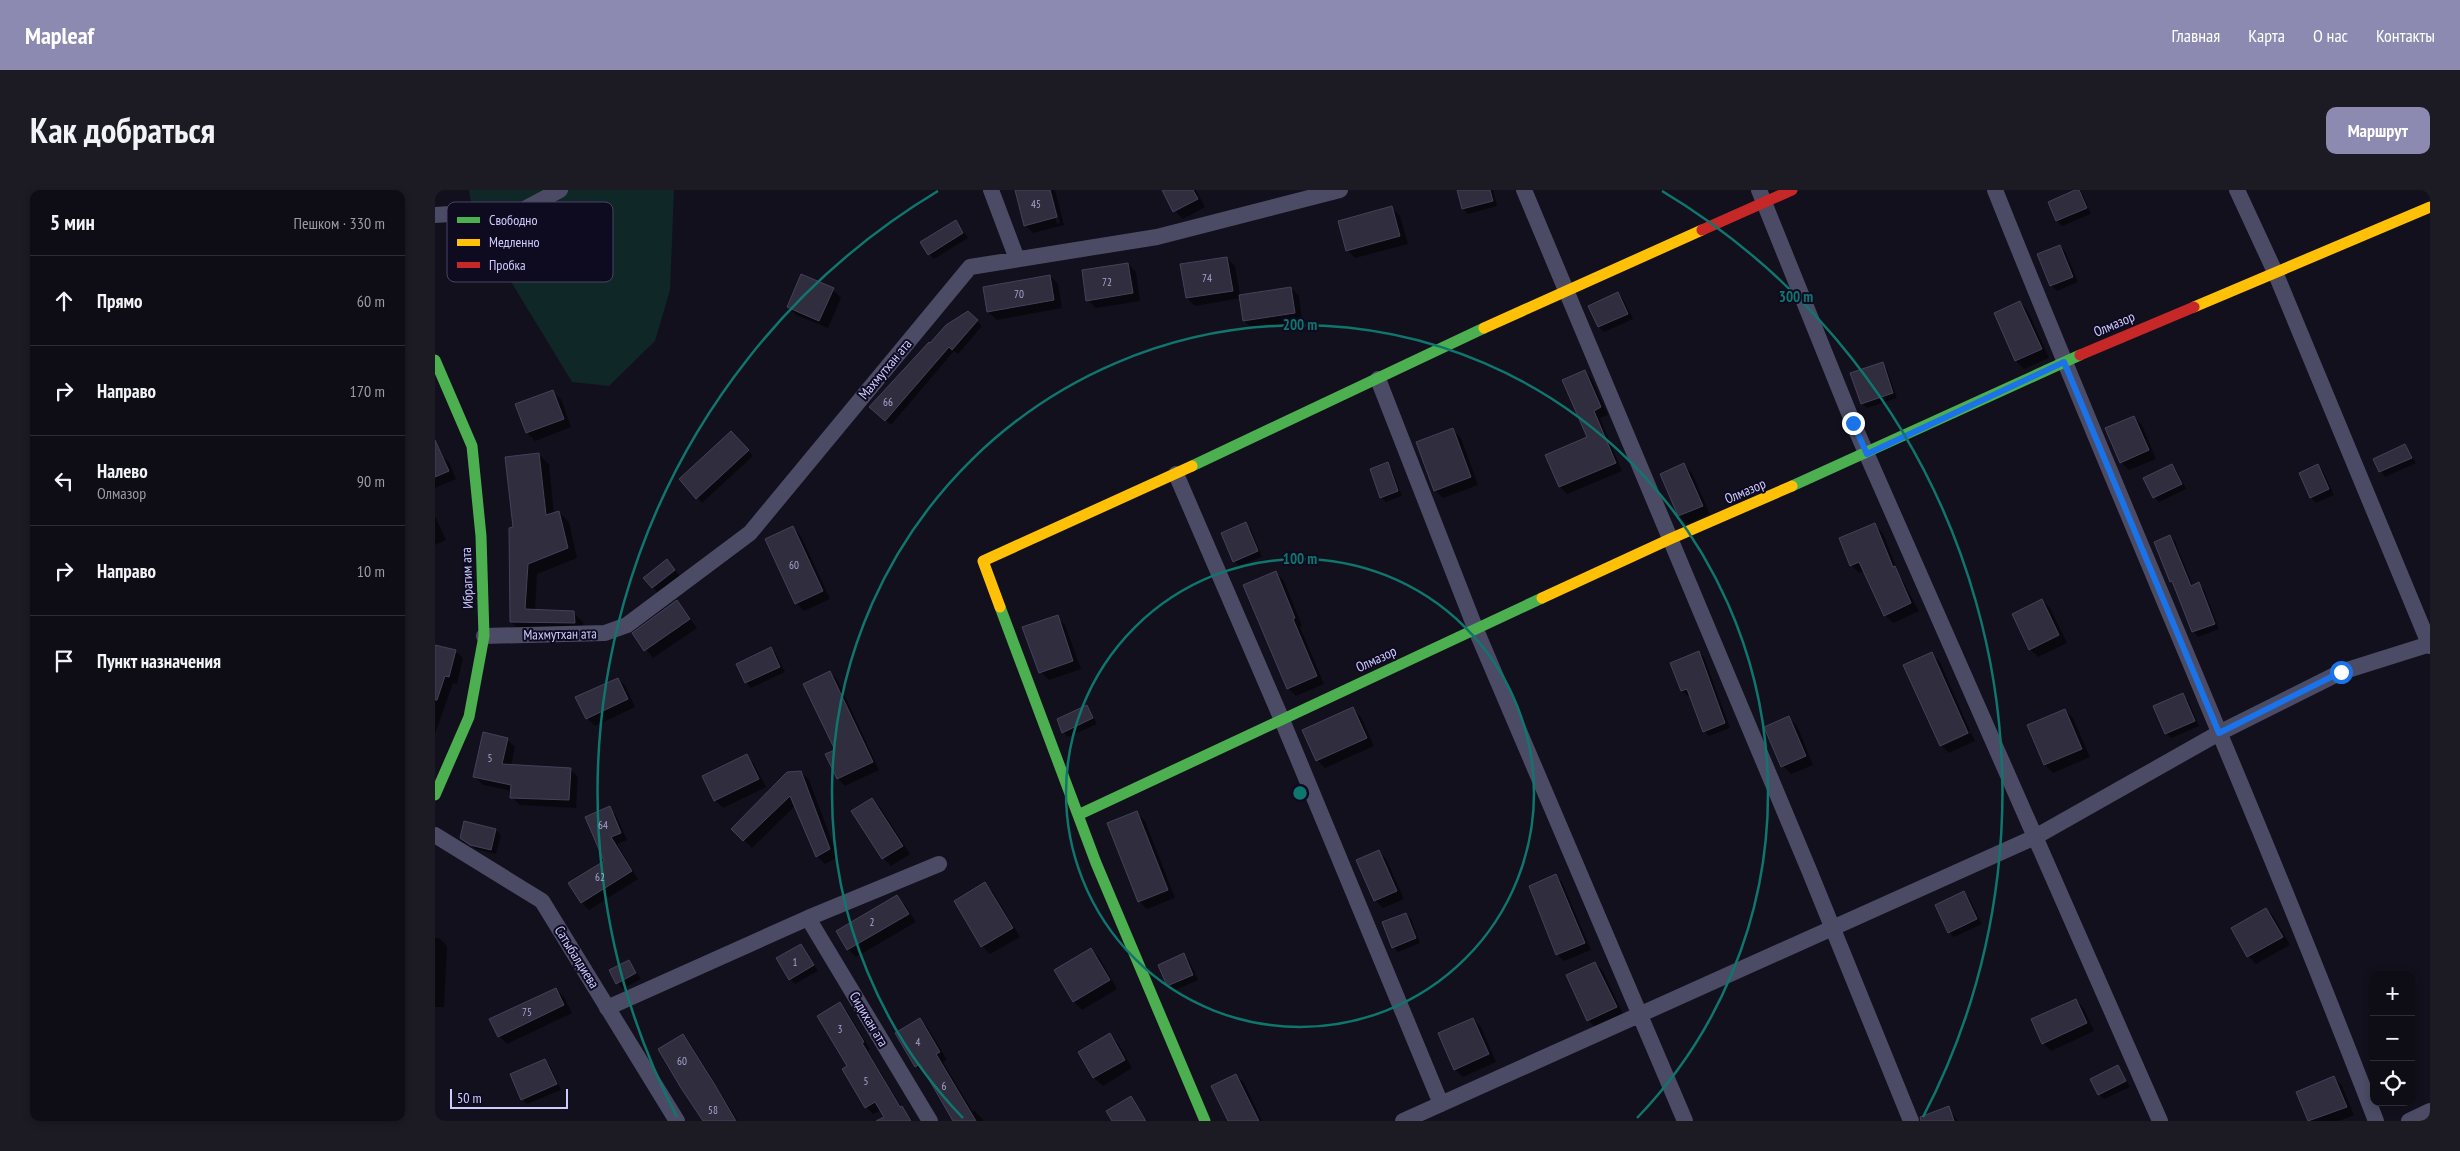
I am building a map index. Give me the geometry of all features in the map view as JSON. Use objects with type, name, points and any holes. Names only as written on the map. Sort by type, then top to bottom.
[{"type":"street","points":[[538,202],[560,190]]},
{"type":"street","points":[[991,190],[1017,259]]},
{"type":"street","name":"Махмутхан ата","points":[[484,636],[605,633],[627,625],[750,533],[970,267],[1157,237],[1340,190]]},
{"type":"street","points":[[1524,190],[1832,926],[1911,1121]]},
{"type":"street","points":[[1205,1121],[1096,863],[983,561],[1176,474],[1761,196],[1792,190]]},
{"type":"street","points":[[1995,190],[2064,362],[2324,986],[2376,1121]]},
{"type":"street","points":[[1403,1121],[2035,836],[2219,733],[2341,672],[2430,645],[2275,272],[2237,190]]},
{"type":"street","points":[[1761,196],[1867,454],[2159,1121]]},
{"type":"street","name":"Олмазор","points":[[1078,815],[1670,539],[1867,454],[2064,362],[2430,207]]},
{"type":"street","name":"Ибрагим ата","points":[[435,360],[472,446],[481,536],[484,636],[469,717],[435,795]]},
{"type":"street","points":[[1378,379],[1476,630],[1685,1121]]},
{"type":"street","points":[[1176,474],[1282,720],[1441,1104]]},
{"type":"street","name":"Сатыбалдиева","points":[[435,835],[542,901],[677,1121]]},
{"type":"street","points":[[607,1008],[808,918],[939,864]]},
{"type":"street","name":"Сидихан ата","points":[[808,918],[930,1121]]},
{"type":"street","points":[[2409,1121],[2430,1111]]},
{"type":"green space","points":[[469,190],[674,190],[670,290],[655,341],[609,386],[572,382],[511,282],[613,282],[613,202],[471,202]]},
{"type":"building","points":[[1015,190],[1050,190],[1057,217],[1024,226]]},
{"type":"building","points":[[1162,190],[1193,190],[1198,199],[1173,212]]},
{"type":"building","points":[[1457,190],[1490,190],[1493,201],[1462,209]]},
{"type":"building","points":[[2079,190],[2087,208],[2056,221],[2048,202]]},
{"type":"building","points":[[1392,206],[1400,236],[1346,251],[1338,221]]},
{"type":"building","points":[[956,220],[963,233],[928,255],[920,242]]},
{"type":"building","points":[[2060,245],[2073,277],[2050,286],[2037,254]]},
{"type":"building","points":[[1227,257],[1233,291],[1186,298],[1180,264]]},
{"type":"building","points":[[1128,263],[1133,293],[1086,301],[1082,270]]},
{"type":"building","points":[[801,274],[834,288],[819,321],[787,307]]},
{"type":"building","points":[[1050,275],[1054,300],[987,312],[983,287]]},
{"type":"building","points":[[1291,287],[1295,313],[1243,321],[1239,295]]},
{"type":"building","points":[[1618,292],[1628,314],[1598,327],[1588,306]]},
{"type":"building","points":[[2020,301],[2042,349],[2015,361],[1994,313]]},
{"type":"building","points":[[968,311],[978,320],[952,350],[949,347],[885,421],[869,407],[946,325]]},
{"type":"building","points":[[1883,362],[1893,393],[1861,404],[1850,373]]},
{"type":"building","points":[[1585,370],[1601,407],[1594,411],[1616,463],[1559,487],[1545,455],[1587,437],[1562,380]]},
{"type":"building","points":[[553,390],[564,419],[526,433],[515,404]]},
{"type":"building","points":[[2134,416],[2149,450],[2120,463],[2105,428]]},
{"type":"building","points":[[1453,428],[1471,477],[1434,491],[1416,442]]},
{"type":"building","points":[[731,431],[749,450],[696,499],[679,479]]},
{"type":"building","points":[[435,440],[449,471],[435,477]]},
{"type":"building","points":[[2405,444],[2412,458],[2379,472],[2373,459]]},
{"type":"building","points":[[539,453],[546,515],[559,511],[568,548],[528,564],[525,609],[574,611],[575,623],[510,622],[509,528],[513,527],[505,457]]},
{"type":"building","points":[[1388,462],[1398,491],[1380,498],[1370,469]]},
{"type":"building","points":[[1684,463],[1703,506],[1678,516],[1660,474]]},
{"type":"building","points":[[2172,464],[2182,484],[2153,498],[2143,478]]},
{"type":"building","points":[[2318,464],[2329,489],[2310,498],[2299,473]]},
{"type":"building","points":[[1246,522],[1258,551],[1233,562],[1221,533]]},
{"type":"building","points":[[1875,523],[1893,567],[1895,566],[1911,603],[1884,616],[1859,562],[1850,566],[1839,538]]},
{"type":"building","points":[[793,526],[823,591],[795,604],[765,539]]},
{"type":"building","points":[[2170,535],[2191,586],[2199,582],[2215,624],[2192,632],[2154,542]]},
{"type":"building","points":[[667,559],[675,570],[652,588],[643,578]]},
{"type":"building","points":[[1276,571],[1295,618],[1293,619],[1317,676],[1287,689],[1243,585]]},
{"type":"building","points":[[2042,599],[2059,635],[2029,650],[2012,614]]},
{"type":"building","points":[[677,600],[690,619],[644,651],[632,633]]},
{"type":"building","points":[[1058,615],[1073,661],[1039,673],[1022,627]]},
{"type":"building","points":[[435,645],[456,650],[449,677],[445,676],[437,700],[435,700]]},
{"type":"building","points":[[771,647],[780,667],[745,683],[736,664]]},
{"type":"building","points":[[1699,651],[1725,723],[1703,732],[1687,689],[1681,691],[1670,663]]},
{"type":"building","points":[[1932,652],[1968,733],[1940,746],[1903,665]]},
{"type":"building","points":[[830,671],[873,762],[837,779],[825,754],[835,750],[803,684]]},
{"type":"building","points":[[618,678],[628,699],[586,719],[575,697]]},
{"type":"building","points":[[2183,693],[2195,721],[2165,734],[2153,706]]},
{"type":"building","points":[[1087,705],[1093,718],[1062,733],[1057,719]]},
{"type":"building","points":[[1353,707],[1367,738],[1316,761],[1302,730]]},
{"type":"building","points":[[2065,709],[2082,749],[2044,765],[2027,725]]},
{"type":"building","points":[[1789,716],[1806,756],[1781,767],[1764,727]]},
{"type":"building","points":[[483,732],[508,738],[502,764],[571,768],[569,800],[510,798],[511,785],[473,777]]},
{"type":"building","points":[[747,754],[759,779],[714,801],[702,776]]},
{"type":"building","points":[[801,771],[830,849],[816,857],[790,796],[743,841],[731,829],[787,772]]},
{"type":"building","points":[[872,798],[903,846],[882,859],[851,811]]},
{"type":"building","points":[[610,806],[621,833],[611,837],[632,871],[581,903],[568,883],[604,861],[585,817]]},
{"type":"building","points":[[1137,811],[1168,890],[1138,902],[1107,823]]},
{"type":"building","points":[[464,821],[496,829],[491,850],[470,845],[460,838]]},
{"type":"building","points":[[1379,850],[1397,891],[1374,901],[1356,860]]},
{"type":"building","points":[[1556,874],[1585,943],[1556,955],[1529,886]]},
{"type":"building","points":[[985,882],[1013,928],[981,947],[954,901]]},
{"type":"building","points":[[1964,891],[1977,919],[1948,933],[1935,905]]},
{"type":"building","points":[[897,895],[909,914],[847,950],[836,931]]},
{"type":"building","points":[[2266,908],[2283,937],[2247,957],[2231,928]]},
{"type":"building","points":[[1406,913],[1416,938],[1392,948],[1382,922]]},
{"type":"building","points":[[801,944],[814,965],[789,980],[776,958]]},
{"type":"building","points":[[1091,948],[1110,980],[1073,1002],[1054,970]]},
{"type":"building","points":[[1184,953],[1193,975],[1167,986],[1158,965]]},
{"type":"building","points":[[629,960],[636,973],[616,984],[609,970]]},
{"type":"building","points":[[1595,962],[1617,1007],[1587,1021],[1566,975]]},
{"type":"building","points":[[556,988],[564,1005],[498,1037],[489,1019]]},
{"type":"building","points":[[2076,999],[2087,1023],[2042,1044],[2031,1019]]},
{"type":"building","points":[[840,1002],[900,1107],[902,1106],[911,1121],[876,1121],[884,1117],[875,1102],[865,1108],[842,1069],[847,1066],[817,1016]]},
{"type":"building","points":[[920,1018],[940,1052],[936,1054],[976,1121],[953,1121],[920,1064],[915,1067],[895,1033]]},
{"type":"building","points":[[1473,1018],[1489,1054],[1454,1070],[1438,1033]]},
{"type":"building","points":[[1110,1033],[1125,1060],[1093,1078],[1078,1052]]},
{"type":"building","points":[[683,1034],[736,1121],[703,1121],[681,1088],[658,1049]]},
{"type":"building","points":[[545,1059],[557,1084],[521,1100],[510,1074]]},
{"type":"building","points":[[2118,1065],[2126,1081],[2098,1095],[2090,1079]]},
{"type":"building","points":[[1236,1074],[1259,1121],[1228,1121],[1211,1086]]},
{"type":"building","points":[[2334,1076],[2347,1107],[2308,1121],[2296,1092]]},
{"type":"building","points":[[1131,1096],[1146,1121],[1112,1121],[1106,1111]]},
{"type":"building","points":[[1949,1106],[1954,1121],[1921,1121],[1920,1117]]},
{"type":"traffic: fast","points":[[1192,466],[1484,328]]},
{"type":"traffic: fast","points":[[1792,486],[2080,355]]},
{"type":"traffic: fast","points":[[435,360],[472,446],[481,536],[484,636],[469,717],[435,795]]},
{"type":"traffic: fast","points":[[1078,815],[1542,598]]},
{"type":"traffic: fast","points":[[1000,607],[1096,863],[1205,1121]]},
{"type":"traffic: slow","points":[[2194,307],[2430,207]]},
{"type":"traffic: slow","points":[[1484,328],[1702,230]]},
{"type":"traffic: slow","points":[[1000,607],[983,561],[1192,466]]},
{"type":"traffic: slow","points":[[1542,598],[1670,539],[1792,486]]},
{"type":"traffic: jam","points":[[1702,230],[1792,190]]},
{"type":"traffic: jam","points":[[2080,355],[2194,307]]},
{"type":"route","points":[[1853,423],[1867,454],[2064,362],[2219,733],[2341,672]]}]
